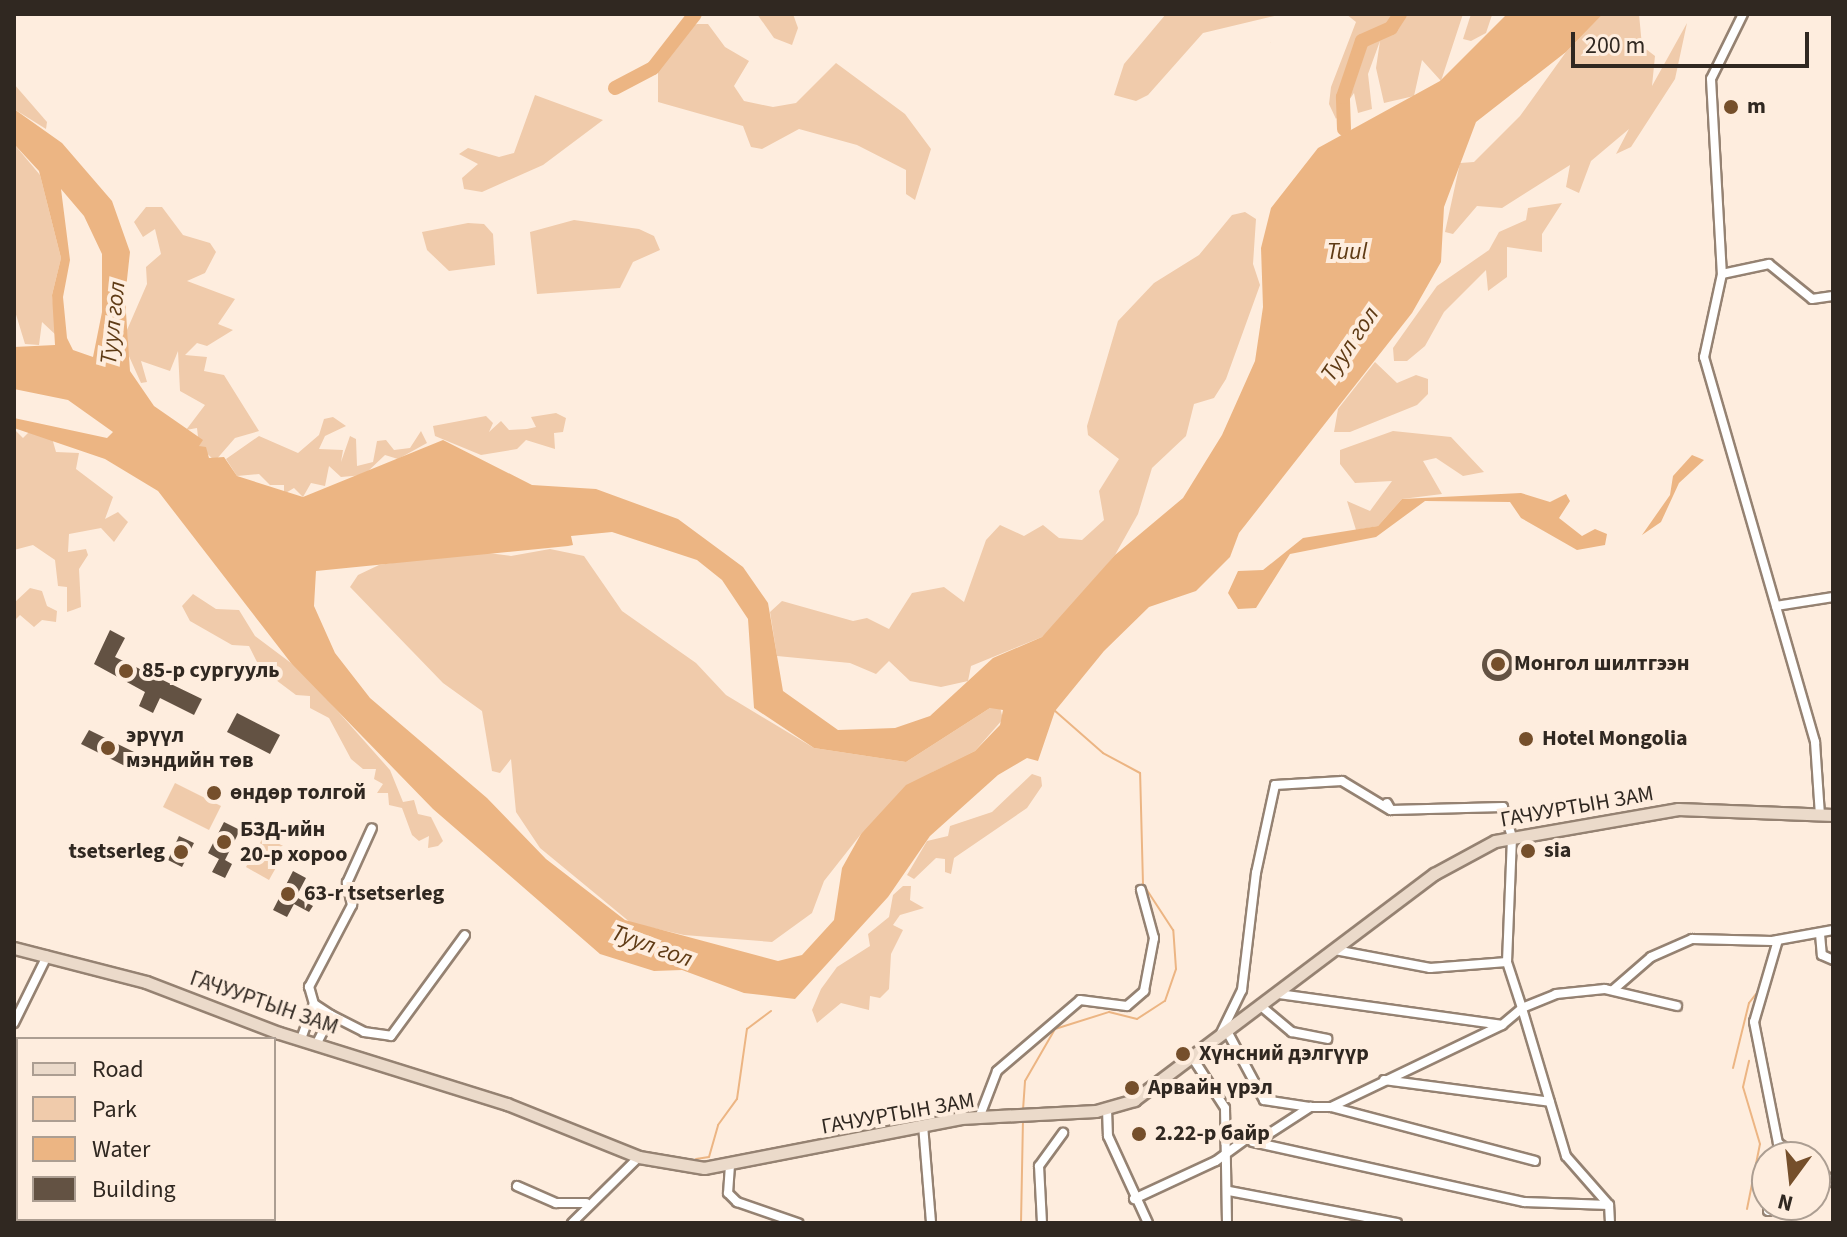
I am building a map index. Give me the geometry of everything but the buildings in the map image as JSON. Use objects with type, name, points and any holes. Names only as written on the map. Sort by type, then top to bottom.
[{"type":"main road","name":"ГАЧУУРТЫН ЗАМ","points":[[14,948],[146,982],[301,1039],[507,1104],[639,1157],[673,1165],[730,1165],[923,1125],[1107,1109],[1134,1100],[1194,1060],[1434,874],[1512,837],[1678,809],[1833,815]]},
{"type":"street","points":[[1743,14],[1711,79],[1722,274],[1704,357],[1815,742],[1820,815]]},
{"type":"street","points":[[1722,274],[1769,264],[1812,299],[1833,296]]},
{"type":"street","points":[[1776,606],[1833,597]]},
{"type":"street","points":[[1535,1161],[1331,1107],[1264,1100],[1224,1036],[1242,990],[1256,873],[1275,785],[1342,781],[1389,806],[1493,803],[1503,807],[1512,837],[1507,962],[1566,1156],[1609,1205],[1610,1223]]},
{"type":"street","points":[[301,1039],[314,1004],[309,987],[352,905],[347,883],[372,828]]},
{"type":"street","points":[[979,1118],[997,1071],[1080,1000],[1127,1006],[1144,991],[1154,938],[1141,890]]},
{"type":"street","points":[[1613,990],[1651,957],[1692,939],[1778,940],[1833,930]]},
{"type":"street","points":[[1820,934],[1822,955],[1833,960]]},
{"type":"street","points":[[314,1004],[364,1032],[391,1036],[465,935]]},
{"type":"street","points":[[1778,940],[1754,1022],[1778,1141]]},
{"type":"street","points":[[1335,950],[1430,968],[1507,962]]},
{"type":"street","points":[[14,1023],[47,956]]},
{"type":"street","points":[[1331,1107],[1502,1025],[1522,1008],[1556,994],[1613,990],[1677,1006]]},
{"type":"street","points":[[1279,994],[1502,1025]]},
{"type":"street","points":[[1262,1007],[1292,1032],[1327,1039]]},
{"type":"street","points":[[317,1043],[331,1015]]},
{"type":"street","points":[[1194,1060],[1225,1108],[1229,1191],[1227,1223]]},
{"type":"street","points":[[1384,1080],[1550,1102]]},
{"type":"street","points":[[1134,1199],[1216,1161],[1228,1148],[1245,1140],[1261,1139],[1310,1107]]},
{"type":"street","points":[[1107,1109],[1108,1136],[1134,1199],[1148,1223]]},
{"type":"street","points":[[923,1125],[931,1223]]},
{"type":"street","points":[[1042,1223],[1039,1166],[1063,1133]]},
{"type":"street","points":[[1245,1140],[1524,1202],[1609,1205]]},
{"type":"street","points":[[570,1223],[586,1203],[639,1157]]},
{"type":"street","points":[[730,1165],[728,1193],[737,1202],[798,1223]]},
{"type":"street","points":[[517,1186],[539,1198],[586,1203]]},
{"type":"street","points":[[1229,1191],[1397,1223]]},
{"type":"street","points":[[570,1223],[576,1203]]},
{"type":"green space","points":[[757,14],[793,14],[798,28],[792,45],[774,38]]},
{"type":"green space","points":[[1166,14],[1283,14],[1203,33],[1148,95],[1136,101],[1114,95],[1124,64]]},
{"type":"green space","points":[[1346,14],[1463,14],[1441,81],[1422,60],[1414,96],[1384,103],[1376,68],[1380,41],[1368,74],[1372,109],[1358,113],[1354,93],[1336,119],[1329,104],[1331,87],[1356,22]]},
{"type":"green space","points":[[1471,14],[1492,15],[1486,33],[1471,41],[1463,39]]},
{"type":"green space","points":[[1603,14],[1639,14],[1642,46],[1655,56],[1652,86],[1687,23],[1675,79],[1631,147],[1616,154],[1629,129],[1591,161],[1579,193],[1566,187],[1570,165],[1502,208],[1477,206],[1453,234],[1445,232],[1460,163],[1474,162],[1520,116],[1566,52]]},
{"type":"green space","points":[[697,24],[708,24],[725,47],[749,61],[734,86],[744,101],[773,107],[796,103],[836,63],[905,114],[931,149],[915,200],[906,194],[906,170],[857,145],[799,129],[762,149],[751,147],[743,126],[658,102],[658,71],[681,32]]},
{"type":"green space","points":[[14,84],[47,122],[46,129],[14,109]]},
{"type":"green space","points":[[535,95],[603,120],[543,165],[482,192],[464,189],[462,178],[478,164],[459,154],[468,148],[499,157],[514,153]]},
{"type":"green space","points":[[14,144],[40,175],[61,258],[52,295],[57,336],[42,322],[39,345],[25,344],[14,308]]},
{"type":"green space","points":[[1562,203],[1542,234],[1542,252],[1507,247],[1507,277],[1488,291],[1486,270],[1444,312],[1425,346],[1407,361],[1394,361],[1393,348],[1437,286],[1489,250],[1499,232],[1526,220],[1528,208]]},
{"type":"green space","points":[[146,207],[162,207],[183,235],[210,243],[216,252],[205,273],[187,281],[235,299],[218,324],[233,330],[207,346],[197,343],[185,355],[207,357],[204,371],[224,375],[259,431],[235,438],[215,461],[199,446],[197,428],[186,430],[205,405],[180,391],[178,351],[170,371],[141,361],[147,382],[141,383],[128,354],[127,330],[147,284],[146,267],[161,254],[155,229],[143,237],[134,222]]},
{"type":"green space","points":[[1245,212],[1256,219],[1253,264],[1260,285],[1226,379],[1214,398],[1194,404],[1186,436],[1152,468],[1138,514],[1115,555],[1059,622],[1042,637],[971,666],[968,681],[941,687],[910,681],[889,661],[876,674],[850,663],[777,656],[770,612],[782,601],[853,621],[867,618],[889,629],[912,593],[944,587],[964,602],[986,540],[1000,525],[1024,536],[1043,525],[1059,538],[1082,540],[1104,520],[1099,491],[1119,459],[1088,435],[1087,426],[1118,321],[1154,283],[1199,255],[1232,215]]},
{"type":"green space","points":[[574,220],[639,229],[654,236],[660,250],[633,262],[620,288],[537,294],[530,232]]},
{"type":"green space","points":[[468,223],[484,224],[493,234],[495,265],[449,271],[427,250],[422,232]]},
{"type":"green space","points":[[1375,362],[1397,383],[1416,375],[1428,379],[1428,394],[1417,405],[1350,432],[1334,432],[1338,409]]},
{"type":"green space","points":[[556,413],[566,418],[563,432],[554,433],[555,449],[526,440],[517,449],[481,455],[435,436],[433,426],[486,416],[493,423],[489,432],[501,421],[509,430],[527,429],[536,427],[531,417]]},
{"type":"green space","points":[[333,417],[346,426],[325,436],[319,449],[343,450],[341,462],[350,436],[356,439],[357,466],[373,462],[377,441],[386,440],[394,450],[410,448],[421,431],[427,443],[398,459],[385,455],[364,475],[341,477],[329,466],[325,486],[311,483],[303,497],[294,488],[284,494],[284,485],[270,485],[259,474],[237,476],[226,459],[259,436],[298,453],[319,435],[324,419]]},
{"type":"green space","points":[[14,429],[23,438],[31,430],[52,438],[56,452],[79,453],[76,469],[113,497],[105,519],[118,512],[128,522],[114,542],[101,528],[69,534],[68,552],[86,549],[88,555],[79,569],[81,607],[67,612],[67,587],[58,586],[55,560],[33,545],[14,550]]},
{"type":"green space","points":[[1393,431],[1451,437],[1484,472],[1463,476],[1436,458],[1423,461],[1442,494],[1402,499],[1378,526],[1356,530],[1347,501],[1370,511],[1392,481],[1355,483],[1340,464],[1340,450]]},
{"type":"green space","points":[[550,549],[584,556],[622,611],[696,663],[726,695],[814,748],[906,762],[990,708],[1000,707],[1003,719],[975,751],[933,772],[861,834],[824,881],[812,913],[772,942],[684,935],[631,923],[540,848],[516,812],[511,759],[500,773],[492,771],[482,711],[443,683],[350,587],[358,575],[379,565],[472,551],[511,556]]},
{"type":"green space","points":[[30,588],[42,591],[47,606],[57,611],[56,622],[42,620],[34,627],[20,615],[14,621],[14,603]]},
{"type":"green space","points":[[193,594],[216,609],[239,610],[255,636],[303,672],[390,770],[403,802],[414,800],[418,814],[431,817],[443,841],[438,846],[428,848],[429,836],[419,841],[412,835],[402,808],[389,805],[388,793],[377,793],[383,784],[374,779],[376,769],[363,769],[351,759],[329,718],[310,708],[310,696],[296,695],[260,668],[249,646],[232,645],[190,621],[182,606]]},
{"type":"green space","points":[[1032,774],[1041,777],[1042,786],[1027,808],[954,858],[951,874],[945,872],[945,859],[936,858],[914,879],[907,875],[927,841],[948,836],[950,826],[992,812]]},
{"type":"green space","points":[[175,783],[221,806],[209,830],[163,807]]},
{"type":"green space","points":[[264,836],[287,848],[269,880],[246,867]]},
{"type":"green space","points":[[903,886],[911,886],[910,900],[924,908],[900,915],[893,925],[903,930],[891,954],[889,989],[880,998],[870,996],[869,1010],[841,1003],[817,1023],[812,1010],[821,989],[837,967],[870,946],[868,934],[889,917],[893,895]]},
{"type":"water","points":[[1507,14],[1603,14],[1566,52],[1476,122],[1444,207],[1441,262],[1412,313],[1239,533],[1230,557],[1196,591],[1149,607],[1104,651],[1055,711],[1038,761],[1027,758],[998,775],[930,836],[888,897],[795,999],[744,993],[682,970],[654,971],[600,954],[433,809],[291,663],[158,491],[105,459],[14,428],[14,418],[107,438],[113,432],[68,400],[14,389],[14,347],[55,345],[52,295],[61,258],[39,171],[14,144],[14,109],[62,143],[112,201],[130,252],[125,298],[130,371],[154,406],[203,440],[199,446],[206,447],[209,458],[224,457],[237,476],[303,497],[443,440],[532,485],[596,489],[678,519],[743,567],[768,603],[783,691],[838,730],[895,728],[930,716],[993,658],[1042,637],[1115,555],[1183,498],[1222,435],[1255,361],[1263,307],[1261,248],[1271,208],[1318,148],[1440,81]],"holes":[[[61,189],[84,216],[102,254],[102,312],[93,357],[73,350],[67,338],[63,297],[70,260]],[[612,532],[697,560],[722,580],[748,619],[754,708],[814,748],[906,762],[990,708],[1003,710],[1000,725],[975,751],[906,785],[861,834],[842,868],[834,920],[802,955],[778,961],[625,920],[546,859],[487,798],[370,698],[335,653],[314,606],[316,571],[568,546],[573,545],[571,536]]]},
{"type":"water","points":[[1692,455],[1704,460],[1679,483],[1661,522],[1642,535],[1670,495],[1673,476]]},
{"type":"water","points":[[1521,493],[1550,502],[1566,494],[1570,501],[1559,518],[1582,536],[1595,529],[1607,534],[1605,545],[1577,550],[1521,518],[1510,502],[1425,501],[1376,537],[1290,554],[1256,608],[1238,609],[1228,593],[1238,571],[1263,570],[1303,538],[1378,526],[1402,499]]},
{"type":"waterway","points":[[615,88],[653,68],[695,14]]},
{"type":"waterway","points":[[1344,129],[1343,97],[1362,41],[1391,28],[1400,14]]},
{"type":"waterway","points":[[1023,1110],[1025,1081],[1055,1029],[1109,1012],[1137,1019],[1165,1001],[1176,969],[1173,930],[1143,884],[1140,773],[1103,753],[1055,711]]},
{"type":"waterway","points":[[1733,1068],[1749,1003],[1759,990]]},
{"type":"waterway","points":[[696,1159],[709,1157],[718,1125],[737,1099],[747,1029],[771,1011]]},
{"type":"waterway","points":[[1747,1209],[1760,1144],[1743,1087],[1749,1061]]},
{"type":"waterway","points":[[1021,1223],[1023,1120]]},
{"type":"place","name":"m","points":[[1731,107]]},
{"type":"place","name":"Монгол шилтгээн","points":[[1498,664]]},
{"type":"place","name":"85-р сургууль","points":[[126,671]]},
{"type":"place","name":"Hotel Mongolia","points":[[1526,739]]},
{"type":"place","name":"эрүүл мэндийн төв","points":[[108,748]]},
{"type":"place","name":"өндөр толгой","points":[[214,793]]},
{"type":"place","name":"БЗД-ийн 20-р хороо","points":[[224,842]]},
{"type":"place","name":"sia","points":[[1528,851]]},
{"type":"place","name":"tsetserleg","points":[[181,852]]},
{"type":"place","name":"63-r tsetserleg","points":[[288,894]]},
{"type":"place","name":"Хүнсний дэлгүүр","points":[[1183,1054]]},
{"type":"place","name":"Арвайн үрэл","points":[[1132,1088]]},
{"type":"place","name":"2.22-р байр","points":[[1139,1134]]},
{"type":"water label","name":"Tuul","points":[[1347,252]]},
{"type":"water label","name":"Туул гол","points":[[113,323]]},
{"type":"water label","name":"Туул гол","points":[[1350,344]]},
{"type":"water label","name":"Туул гол","points":[[652,946]]}]
